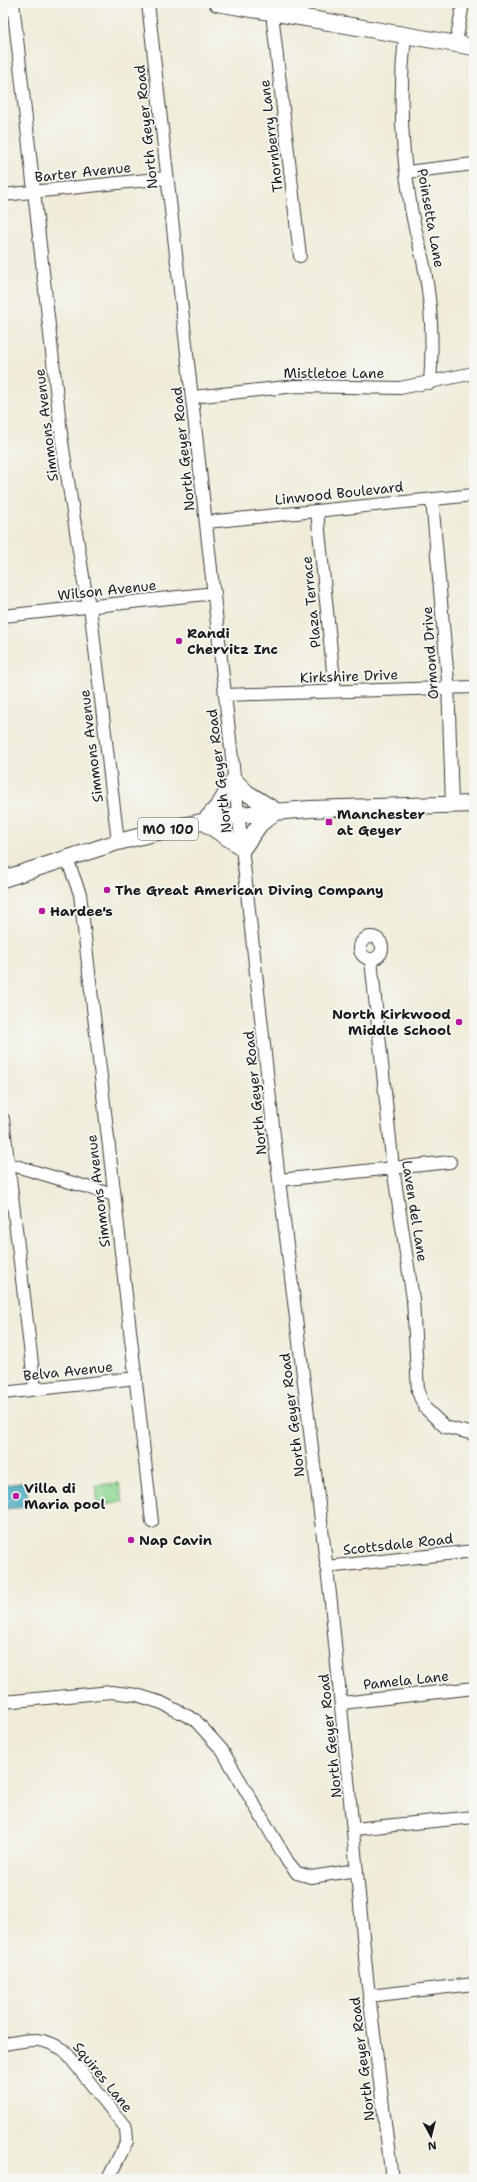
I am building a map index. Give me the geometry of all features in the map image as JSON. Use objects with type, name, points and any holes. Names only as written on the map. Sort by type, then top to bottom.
[{"type":"main road","points":[[217,3],[474,46]]},
{"type":"main road","points":[[234,780],[246,793],[276,811],[260,824],[243,848],[204,822],[220,804],[234,780]]},
{"type":"main road","name":"MO 100","points":[[3,880],[118,842],[238,815],[276,811],[474,804]]},
{"type":"street","name":"Simmons Avenue","points":[[13,3],[67,477],[85,590],[90,607],[118,842]]},
{"type":"street","name":"North Geyer Road","points":[[148,3],[166,178],[193,397],[279,1180],[342,1702],[369,1996],[392,2179]]},
{"type":"street","points":[[456,44],[463,3]]},
{"type":"street","name":"Thornberry Lane","points":[[274,13],[273,22],[300,256]]},
{"type":"street","name":"Poinsetta Lane","points":[[405,35],[401,73],[400,116],[410,202],[425,272],[431,317],[432,351],[430,383]]},
{"type":"street","points":[[407,172],[474,164]]},
{"type":"street","name":"Barter Avenue","points":[[3,195],[166,178]]},
{"type":"street","name":"Mistletoe Lane","points":[[193,397],[296,386],[400,388],[474,373]]},
{"type":"street","name":"Linwood Boulevard","points":[[207,522],[474,495]]},
{"type":"street","name":"Ormond Drive","points":[[432,499],[448,688],[452,805]]},
{"type":"street","name":"Plaza Terrace","points":[[317,511],[335,691]]},
{"type":"street","name":"Wilson Avenue","points":[[3,616],[215,593]]},
{"type":"street","name":"Kirkshire Drive","points":[[225,695],[474,688]]},
{"type":"street","name":"Simmons Avenue","points":[[67,859],[80,894],[152,1522]]},
{"type":"street","name":"Laven del Lane","points":[[371,960],[393,1168],[414,1299],[417,1379],[421,1401],[432,1417],[445,1427],[474,1434]]},
{"type":"street","points":[[3,1119],[35,1389]]},
{"type":"street","points":[[279,1180],[450,1162]]},
{"type":"street","points":[[9,1164],[114,1195]]},
{"type":"street","name":"Belva Avenue","points":[[3,1393],[136,1378]]},
{"type":"street","name":"Scottsdale Road","points":[[326,1567],[474,1551]]},
{"type":"street","name":"Pamela Lane","points":[[342,1702],[474,1688]]},
{"type":"street","points":[[3,1702],[111,1692],[137,1695],[162,1703],[195,1720],[222,1750],[286,1859],[297,1873],[311,1877],[357,1870]]},
{"type":"street","points":[[354,1829],[474,1817]]},
{"type":"street","points":[[369,1996],[474,1984]]},
{"type":"street","name":"Squires Lane","points":[[3,2044],[35,2038],[51,2042],[64,2050],[126,2128],[127,2141],[108,2179]]},
{"type":"green space","points":[[119,1483],[123,1502],[98,1506],[96,1485]]},
{"type":"water","name":"Villa di Maria pool","points":[[26,1482],[29,1507],[6,1509],[4,1485]]},
{"type":"place","name":"Randi Chervitz Inc","points":[[179,641]]},
{"type":"place","name":"Manchester at Geyer","points":[[329,822]]},
{"type":"place","name":"The Great American Diving Company","points":[[107,890]]},
{"type":"place","name":"Hardee's","points":[[42,911]]},
{"type":"place","name":"North Kirkwood Middle School","points":[[459,1022]]},
{"type":"place","name":"Villa di Maria pool","points":[[16,1496]]},
{"type":"place","name":"Nap Cavin","points":[[131,1540]]}]
